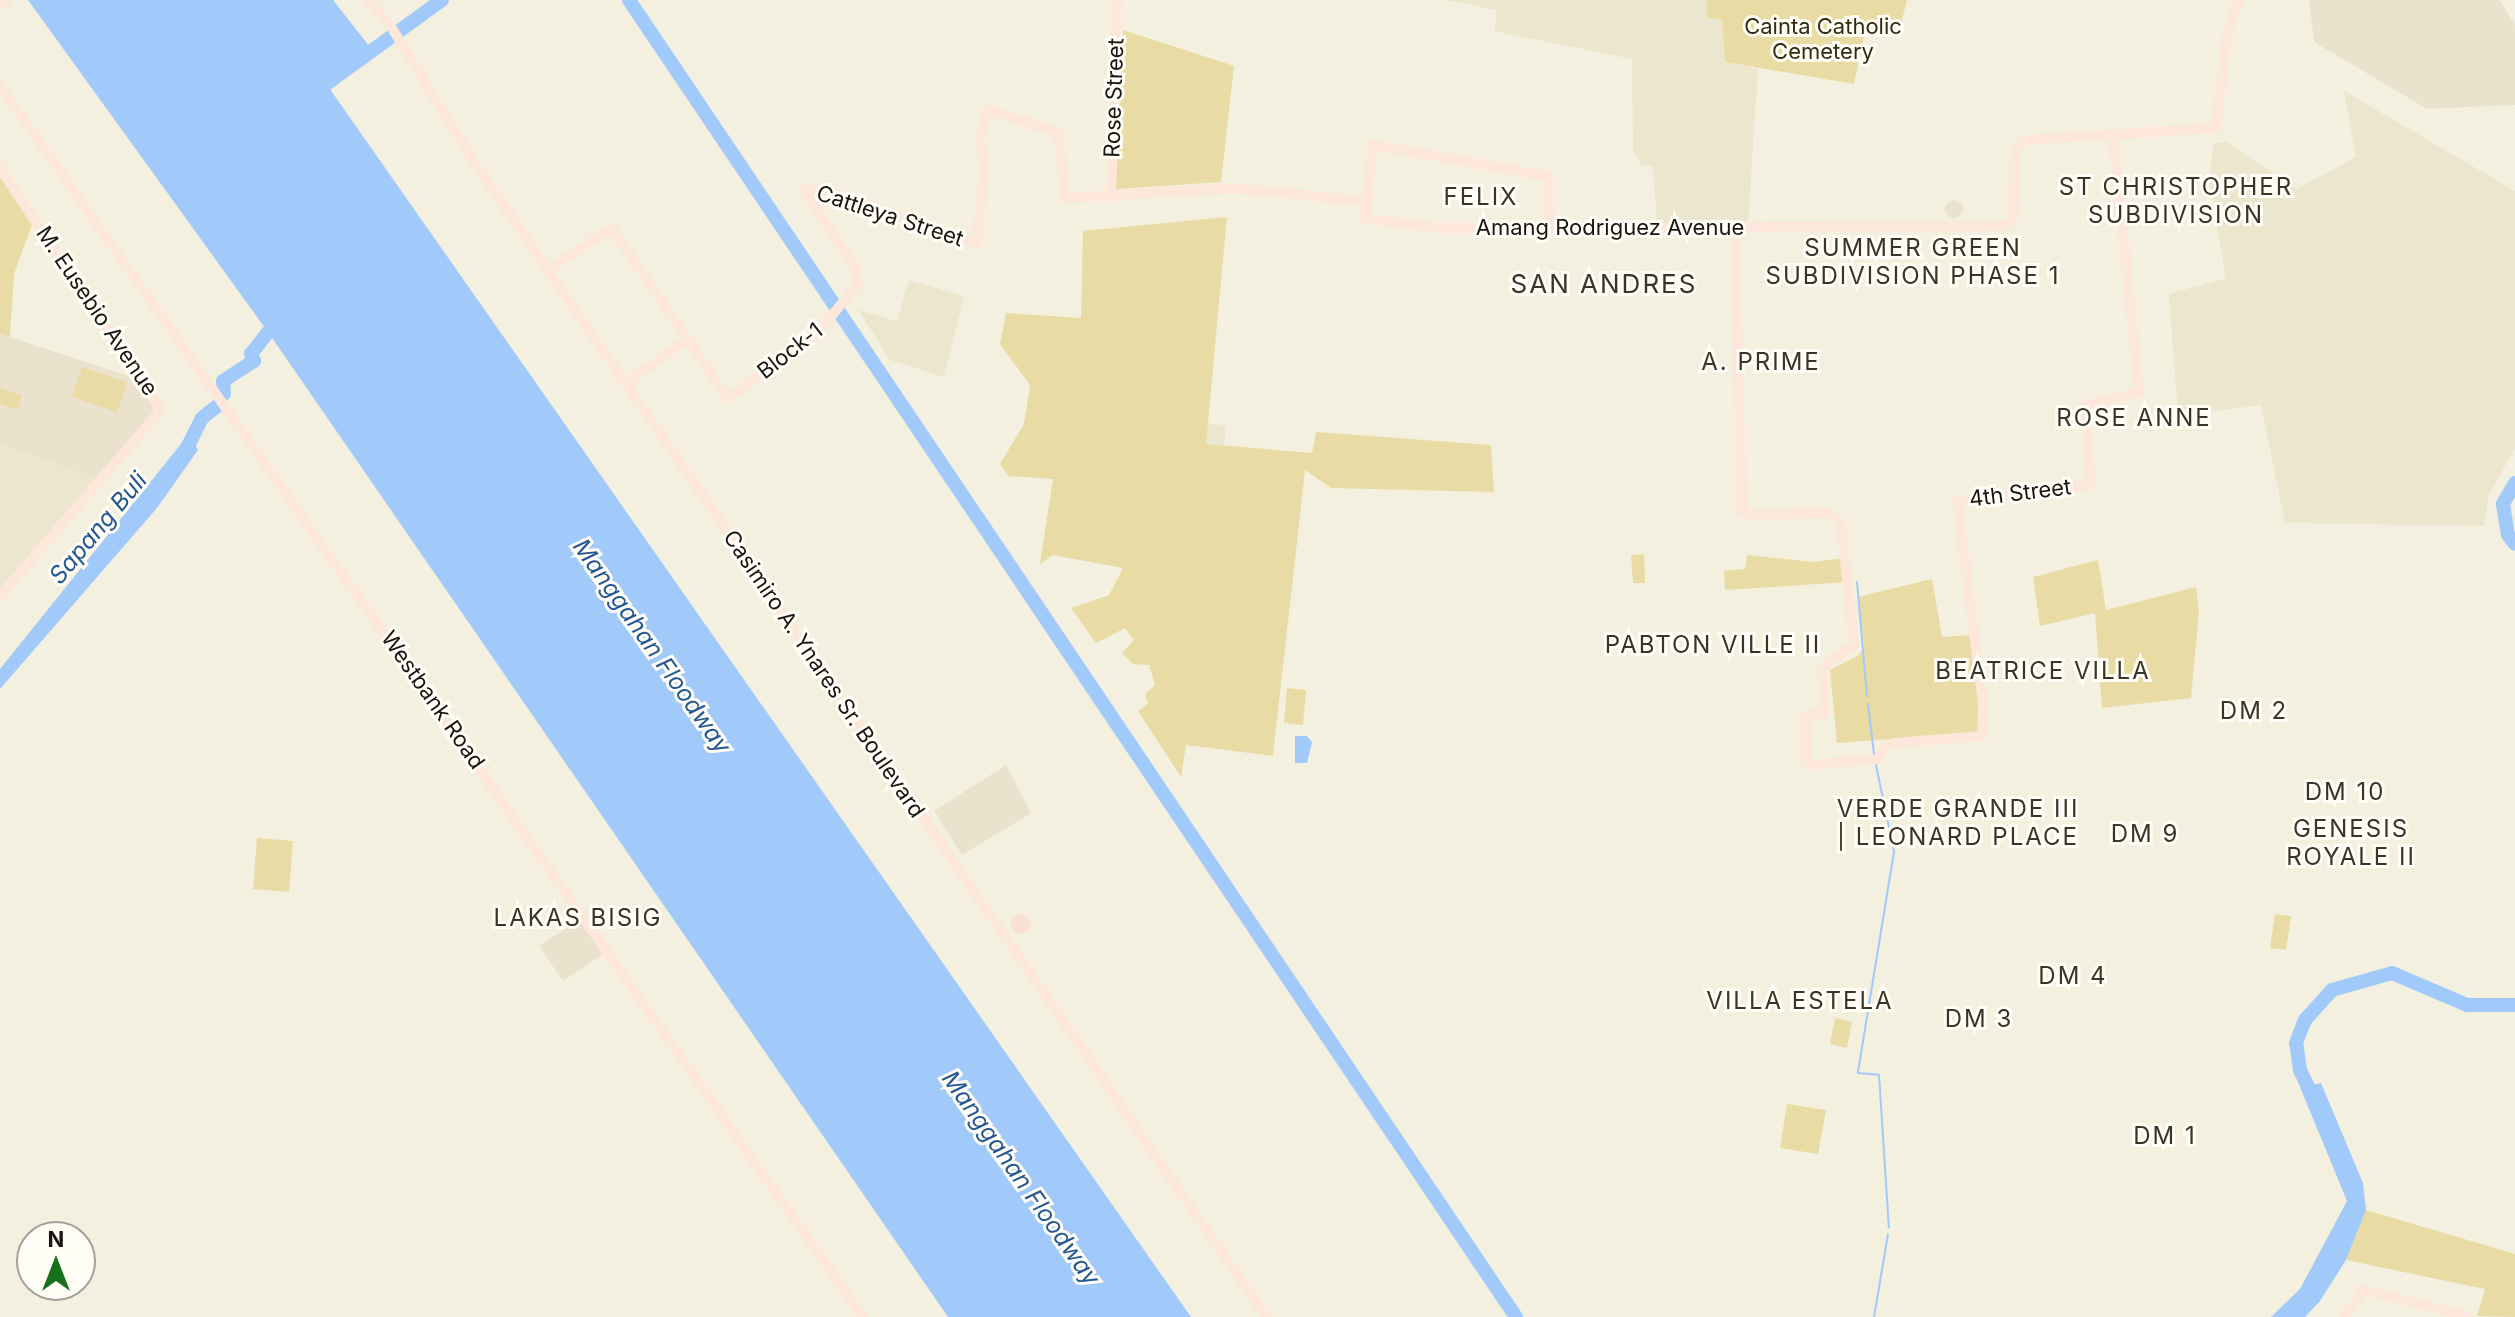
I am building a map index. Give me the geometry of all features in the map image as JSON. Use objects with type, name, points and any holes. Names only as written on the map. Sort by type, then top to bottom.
[{"type":"street","points":[[0,6],[8,0]]},
{"type":"street","name":"Casimiro A. Ynares Sr. Boulevard","points":[[368,0],[390,25],[625,384],[1266,1317]]},
{"type":"street","name":"Rose Street","points":[[1111,197],[1117,0]]},
{"type":"street","name":"Amang Rodriguez Avenue","points":[[1364,201],[1365,218],[1438,228],[2004,226],[2013,219],[2019,143],[2216,128],[2228,29],[2240,0]]},
{"type":"street","name":"Westbank Road","points":[[0,86],[863,1317]]},
{"type":"street","name":"Cattleya Street","points":[[849,301],[858,284],[855,267],[803,190],[820,188],[977,244],[984,168],[980,135],[987,110],[1058,132],[1065,198],[1111,197]]},
{"type":"street","name":"4th Street","points":[[1735,228],[1742,510],[1749,515],[1829,513],[1841,523],[1855,638],[1852,648],[1822,667],[1824,713],[1805,716],[1806,765],[1878,759],[1886,745],[1982,736],[1984,724],[1955,508],[1964,498],[2091,485],[2085,405],[2139,392],[2113,135]]},
{"type":"street","points":[[1111,197],[1246,188],[1364,201],[1373,145],[1548,176],[1549,227]]},
{"type":"street","name":"M. Eusebio Avenue","points":[[0,168],[161,410],[0,596]]},
{"type":"street","points":[[548,270],[612,228],[685,341],[625,384]]},
{"type":"street","name":"Block-1","points":[[685,341],[728,397],[814,337],[849,301]]},
{"type":"street","points":[[2345,1317],[2363,1290],[2469,1317]]},
{"type":"shaded area","points":[[1445,0],[1707,0],[1707,18],[1722,19],[1725,62],[1758,69],[1748,224],[1657,224],[1653,166],[1642,166],[1633,150],[1632,59],[1494,31],[1497,10]]},
{"type":"shaded area","points":[[2309,0],[2499,0],[2515,25],[2515,105],[2427,109],[2314,42]]},
{"type":"shaded area","points":[[2344,91],[2515,191],[2515,448],[2489,495],[2484,526],[2285,523],[2261,405],[2178,416],[2169,294],[2226,278],[2210,184],[2213,144],[2226,142],[2297,189],[2356,157]]},
{"type":"shaded area","points":[[1950,200],[1958,200],[1963,209],[1961,216],[1950,218],[1945,213],[1945,205]]},
{"type":"shaded area","points":[[909,280],[964,296],[944,377],[890,360],[858,310],[897,321]]},
{"type":"shaded area","points":[[0,334],[132,377],[153,402],[153,416],[96,478],[0,444]]},
{"type":"shaded area","points":[[1207,424],[1226,425],[1224,445],[1206,444]]},
{"type":"shaded area","points":[[0,444],[96,478],[0,588]]},
{"type":"shaded area","points":[[1006,765],[1031,813],[962,855],[934,811]]},
{"type":"shaded area","points":[[1021,914],[1028,917],[1031,924],[1028,931],[1021,934],[1014,931],[1011,924],[1014,917]]},
{"type":"shaded area","points":[[581,918],[605,953],[563,981],[539,946]]},
{"type":"green space","name":"Cainta Catholic Cemetery","points":[[1707,0],[1907,0],[1899,32],[1865,31],[1854,84],[1725,62],[1722,19],[1707,18]]},
{"type":"green space","points":[[1123,30],[1234,66],[1221,182],[1116,189]]},
{"type":"green space","points":[[0,177],[32,225],[14,274],[10,337],[0,334]]},
{"type":"green space","points":[[1227,217],[1206,444],[1312,453],[1316,432],[1491,445],[1494,492],[1331,488],[1305,470],[1273,756],[1186,745],[1181,777],[1138,711],[1148,704],[1145,694],[1155,685],[1149,665],[1133,664],[1122,653],[1134,640],[1125,628],[1096,643],[1071,608],[1109,595],[1123,568],[1053,555],[1040,564],[1053,479],[1008,476],[1000,464],[1024,424],[1030,385],[1000,344],[1006,313],[1081,318],[1083,231]]},
{"type":"green space","points":[[82,367],[127,382],[117,412],[72,397]]},
{"type":"green space","points":[[0,388],[22,396],[18,410],[0,404]]},
{"type":"green space","points":[[1644,554],[1645,583],[1633,583],[1631,555]]},
{"type":"green space","points":[[1747,555],[1814,562],[1844,558],[1847,582],[1725,590],[1724,571],[1745,569]]},
{"type":"green space","points":[[2098,560],[2106,610],[2196,587],[2199,612],[2191,698],[2102,708],[2095,613],[2040,626],[2033,577]]},
{"type":"green space","points":[[1932,579],[1942,637],[1972,635],[1983,727],[1976,733],[1837,743],[1830,670],[1859,655],[1864,646],[1858,597]]},
{"type":"green space","points":[[1287,688],[1306,690],[1303,725],[1284,723]]},
{"type":"green space","points":[[257,838],[293,841],[289,892],[253,889]]},
{"type":"green space","points":[[2275,914],[2291,916],[2286,950],[2270,948]]},
{"type":"green space","points":[[1835,1018],[1852,1022],[1847,1048],[1830,1044]]},
{"type":"green space","points":[[1787,1104],[1826,1110],[1818,1154],[1780,1148]]},
{"type":"green space","points":[[2366,1210],[2515,1254],[2515,1317],[2477,1316],[2485,1289],[2346,1260]]},
{"type":"water","name":"Manggahan Floodway","points":[[28,0],[333,0],[373,51],[327,85],[1191,1317],[948,1317],[268,332]]},
{"type":"water","points":[[189,434],[198,450],[157,508],[0,689],[0,669]]},
{"type":"water","points":[[1295,736],[1307,736],[1312,742],[1307,763],[1295,763]]},
{"type":"water","points":[[2321,1083],[2363,1183],[2366,1210],[2346,1260],[2320,1301],[2305,1317],[2271,1317],[2300,1289],[2347,1201],[2300,1087]]},
{"type":"waterway","points":[[314,87],[326,84],[442,0]]},
{"type":"waterway","points":[[629,0],[1516,1317]]},
{"type":"waterway","name":"Sapang Buli","points":[[224,394],[223,381],[254,361],[251,354],[268,332]]},
{"type":"waterway","name":"Sapang Buli","points":[[183,456],[202,418],[220,404]]},
{"type":"waterway","points":[[2515,483],[2503,504],[2508,535],[2515,544]]},
{"type":"waterway","points":[[1857,582],[1867,696]]},
{"type":"waterway","points":[[1868,704],[1874,754]]},
{"type":"waterway","points":[[1876,765],[1894,852],[1858,1073],[1879,1075],[1889,1228]]},
{"type":"waterway","points":[[2315,1101],[2300,1070],[2296,1043],[2305,1020],[2332,990],[2392,973],[2467,1005],[2515,1005]]},
{"type":"waterway","points":[[1874,1317],[1888,1234]]},
{"type":"district","name":"FELIX","points":[[1481,197]]},
{"type":"district","name":"ST CHRISTOPHER SUBDIVISION","points":[[2176,201]]},
{"type":"district","name":"SUMMER GREEN SUBDIVISION PHASE 1","points":[[1913,262]]},
{"type":"district","name":"SAN ANDRES","points":[[1604,284]]},
{"type":"district","name":"A. PRIME","points":[[1761,362]]},
{"type":"district","name":"ROSE ANNE","points":[[2134,418]]},
{"type":"district","name":"PABTON VILLE II","points":[[1713,645]]},
{"type":"district","name":"BEATRICE VILLA","points":[[2043,671]]},
{"type":"district","name":"DM 2","points":[[2254,711]]},
{"type":"district","name":"DM 10","points":[[2345,792]]},
{"type":"district","name":"VERDE GRANDE III | LEONARD PLACE","points":[[1958,823]]},
{"type":"district","name":"DM 9","points":[[2145,834]]},
{"type":"district","name":"GENESIS ROYALE II","points":[[2351,843]]},
{"type":"district","name":"LAKAS BISIG","points":[[578,918]]},
{"type":"district","name":"DM 4","points":[[2073,976]]},
{"type":"district","name":"VILLA ESTELA","points":[[1800,1001]]},
{"type":"district","name":"DM 3","points":[[1979,1019]]},
{"type":"district","name":"DM 1","points":[[2165,1136]]}]
